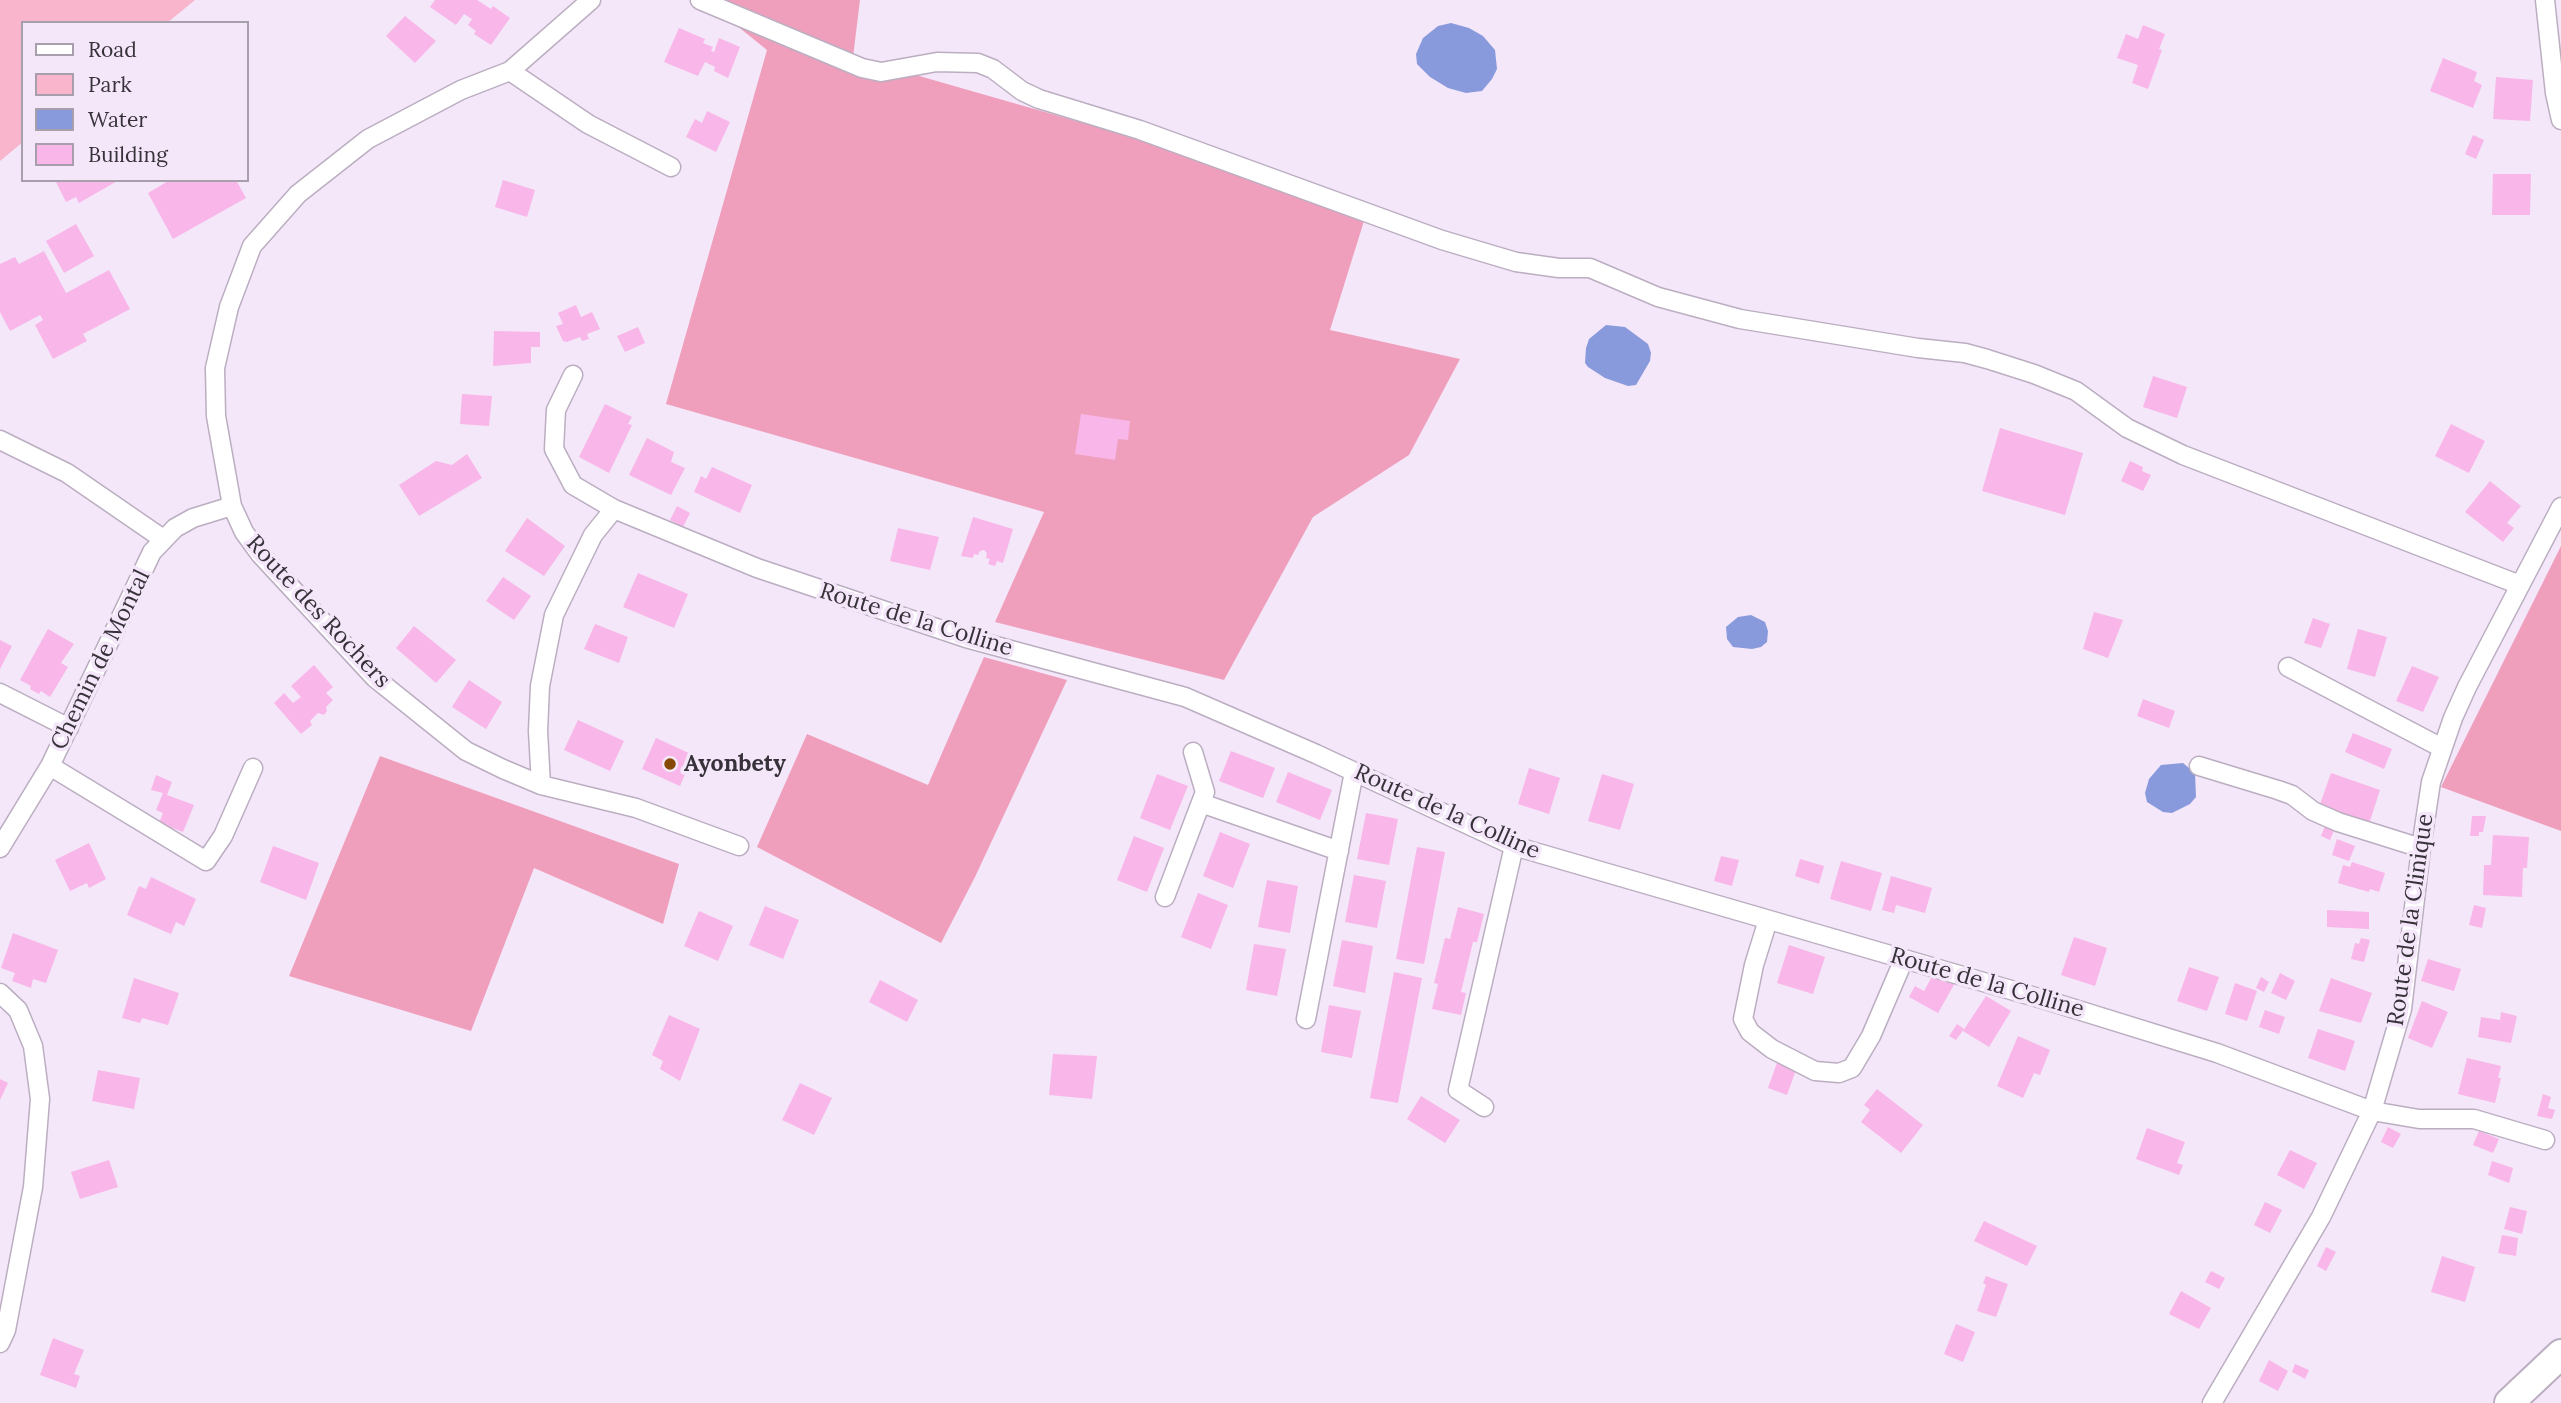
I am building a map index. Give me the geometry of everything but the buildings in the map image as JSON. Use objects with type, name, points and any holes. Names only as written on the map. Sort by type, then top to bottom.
[{"type":"main road","points":[[2510,1403],[2561,1354]]},
{"type":"street","name":"Route des Rochers","points":[[591,0],[510,71],[461,90],[368,139],[298,194],[252,246],[229,307],[215,368],[216,416],[232,506],[244,532],[260,554],[375,678],[466,751],[541,785],[636,808],[739,846]]},
{"type":"street","points":[[700,0],[862,68],[881,72],[937,62],[978,63],[993,69],[1022,91],[1038,99],[1140,130],[1441,240],[1516,262],[1559,268],[1590,268],[1658,297],[1740,319],[1965,353],[1999,362],[2076,391],[2127,428],[2183,455],[2520,585]]},
{"type":"street","points":[[2545,0],[2555,93],[2561,120]]},
{"type":"street","points":[[510,71],[588,124],[671,167]]},
{"type":"street","name":"Route de la Colline","points":[[573,375],[556,410],[554,449],[573,485],[614,509],[757,568],[966,638],[1185,697],[1514,846],[2049,1001],[2217,1054],[2372,1111],[2428,1119],[2474,1119],[2545,1140]]},
{"type":"street","points":[[0,440],[66,472],[163,538]]},
{"type":"street","name":"Chemin de Montal","points":[[0,848],[50,766],[152,552],[175,528],[193,518],[232,506]]},
{"type":"street","name":"Route de la Clinique","points":[[2212,1403],[2321,1217],[2372,1111],[2402,1009],[2431,782],[2453,718],[2561,507]]},
{"type":"street","points":[[541,785],[538,731],[540,686],[554,615],[593,535],[614,509]]},
{"type":"street","points":[[2288,667],[2442,748]]},
{"type":"street","points":[[0,693],[69,728]]},
{"type":"street","points":[[1165,897],[1205,792],[1193,752]]},
{"type":"street","points":[[50,766],[206,861],[223,836],[253,768]]},
{"type":"street","points":[[2199,766],[2278,790],[2337,822],[2421,848]]},
{"type":"street","points":[[1306,1019],[1354,772]]},
{"type":"street","points":[[1201,803],[1339,851]]},
{"type":"street","points":[[1484,1107],[1458,1090],[1514,846]]},
{"type":"street","points":[[1768,920],[1751,977],[1743,1019],[1750,1032],[1772,1049],[1815,1071],[1839,1073],[1852,1068],[1871,1036],[1904,959]]},
{"type":"street","points":[[0,993],[18,1010],[33,1046],[40,1099],[33,1187],[6,1330],[0,1343]]},
{"type":"green space","points":[[0,0],[195,0],[169,21],[21,21],[21,144],[0,161]]},
{"type":"shaded area","points":[[705,0],[860,0],[853,57],[1369,205],[1330,330],[1460,359],[1409,455],[1313,517],[1224,680],[995,622],[1044,512],[666,404],[767,50]]},
{"type":"shaded area","points":[[2561,546],[2561,831],[2441,787]]},
{"type":"shaded area","points":[[984,657],[1067,680],[975,877],[941,943],[757,847],[807,734],[928,785]]},
{"type":"shaded area","points":[[380,756],[679,864],[663,924],[534,868],[471,1031],[289,976]]},
{"type":"water","points":[[1451,23],[1469,28],[1483,36],[1495,50],[1497,69],[1482,91],[1466,93],[1448,88],[1430,77],[1417,64],[1416,54],[1423,38],[1438,26]]},
{"type":"water","points":[[1606,325],[1625,327],[1648,344],[1650,361],[1636,385],[1628,386],[1605,378],[1585,363],[1589,339]]},
{"type":"water","points":[[1751,615],[1765,622],[1767,642],[1752,649],[1733,647],[1727,639],[1726,627],[1738,617]]},
{"type":"water","points":[[2183,763],[2195,773],[2196,797],[2190,804],[2172,813],[2163,812],[2147,802],[2145,793],[2149,779],[2161,765]]},
{"type":"place","name":"Ayonbety","points":[[670,764]]}]
